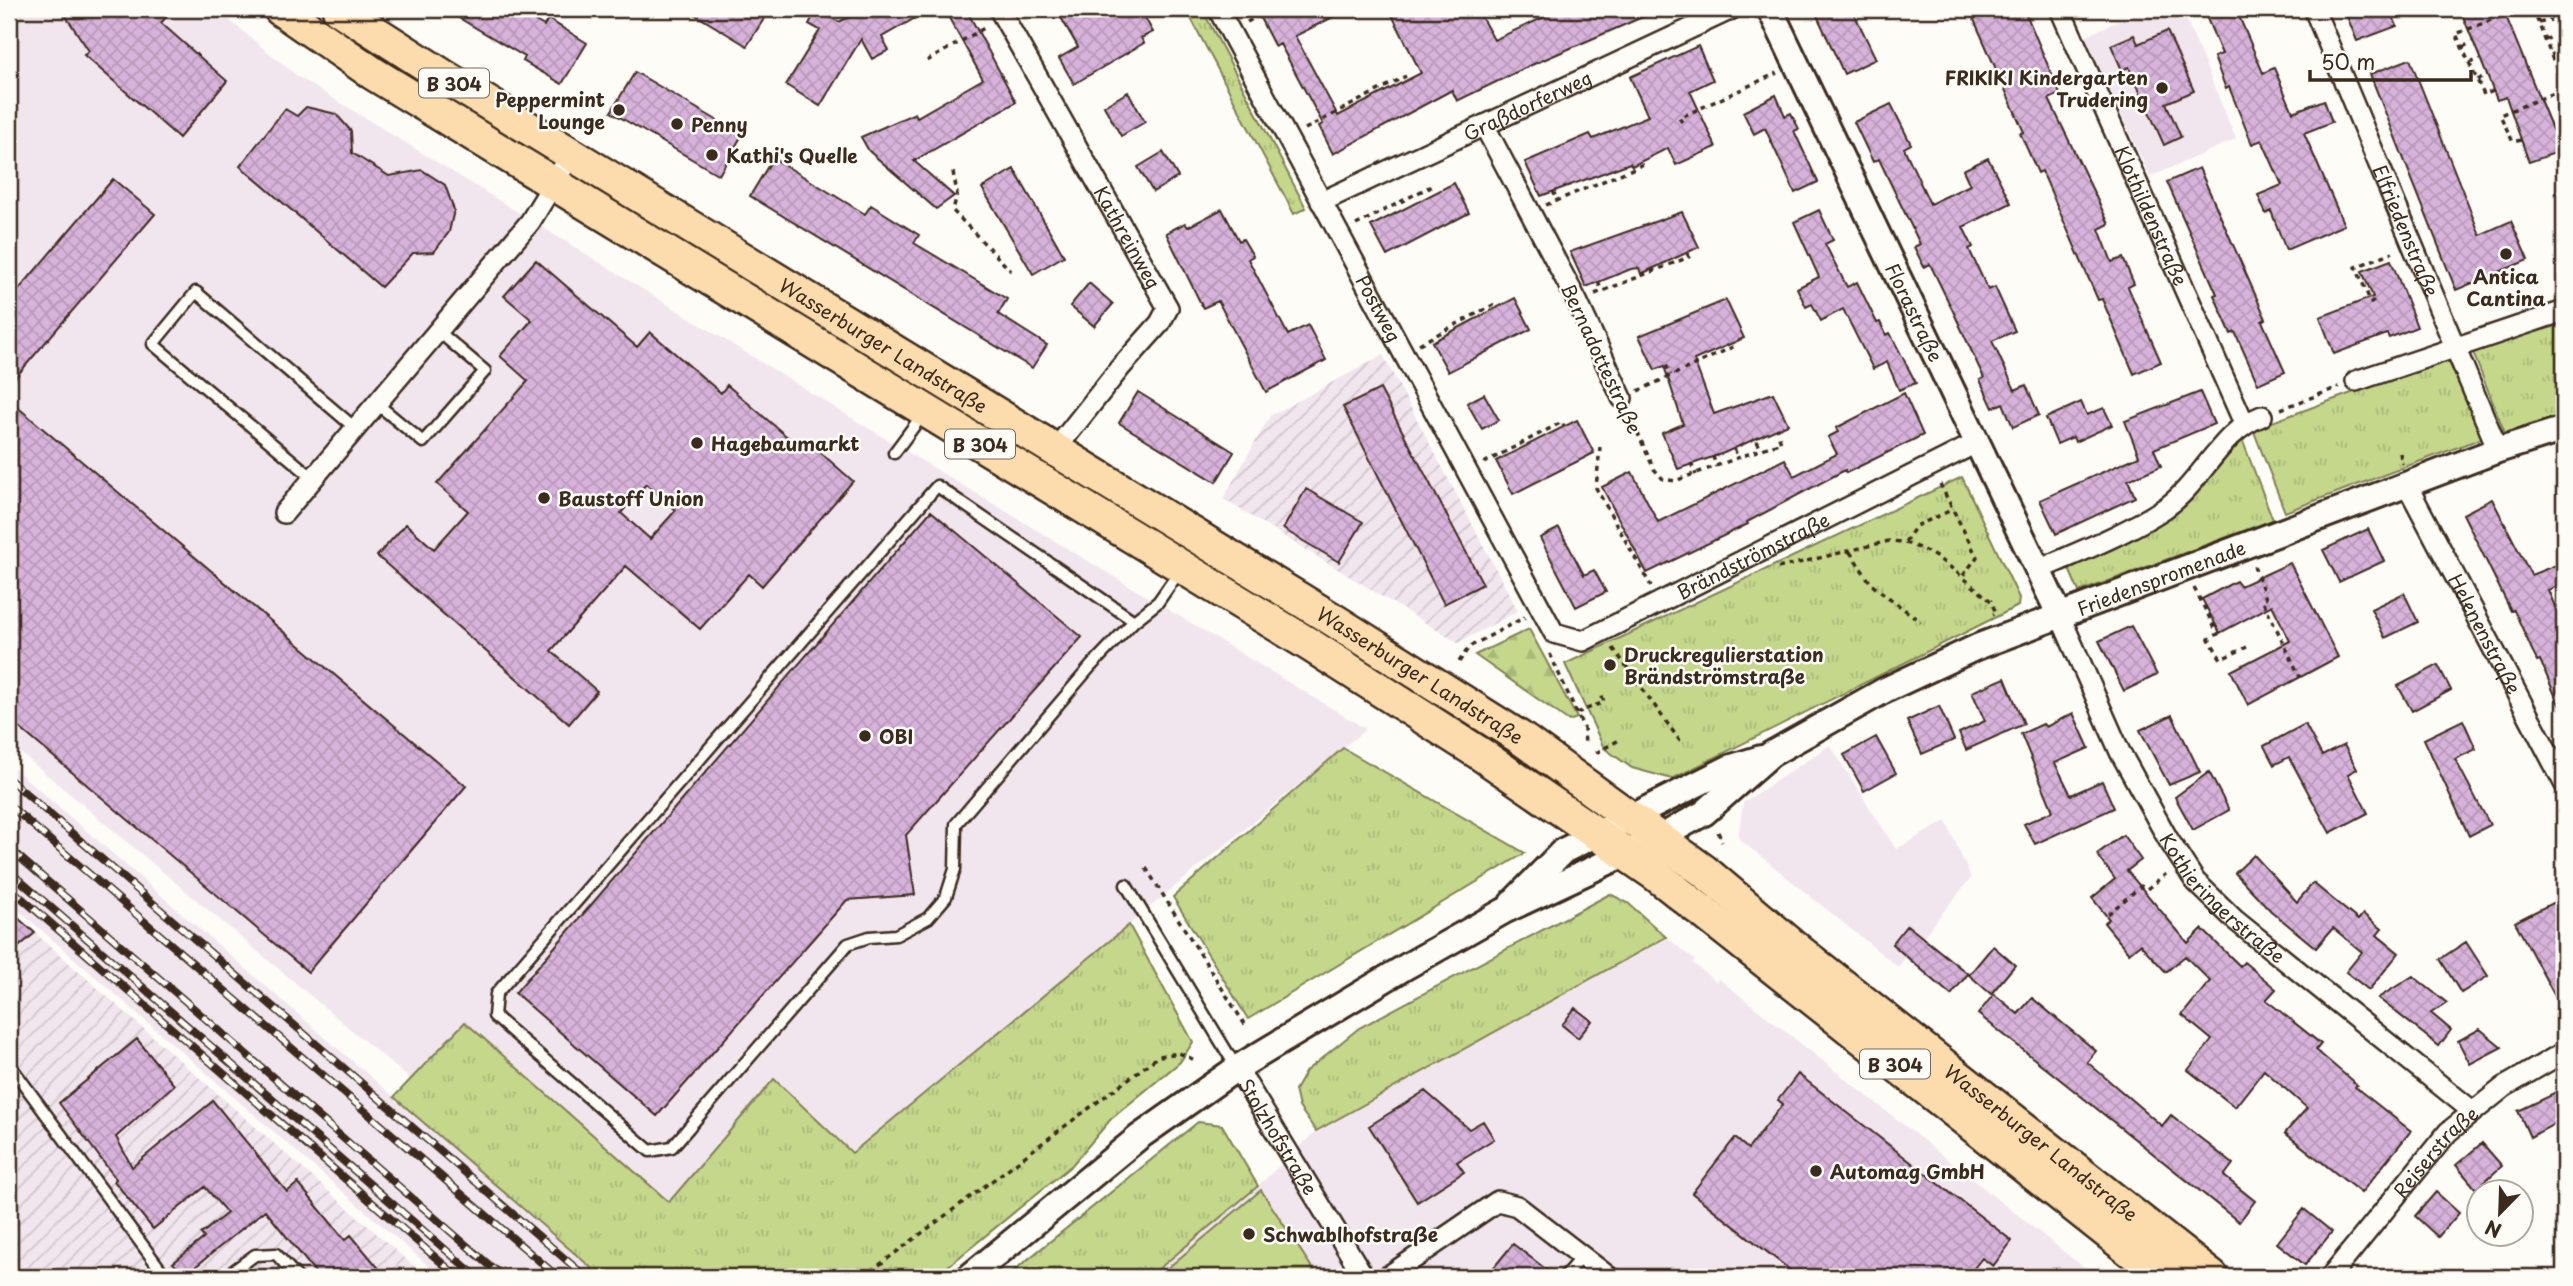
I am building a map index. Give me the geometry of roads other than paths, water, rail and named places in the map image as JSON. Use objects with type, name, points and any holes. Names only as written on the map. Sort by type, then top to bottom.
[{"type":"main road","name":"Wasserburger Landstraße","points":[[280,9],[374,74],[1415,712],[1597,833],[2164,1277]]},
{"type":"main road","name":"Wasserburger Landstraße","points":[[339,9],[445,78],[572,153],[1425,676],[1519,737],[1659,838],[2212,1277]]},
{"type":"street","name":"Postweg","points":[[1218,9],[1285,139],[1540,609]]},
{"type":"street","name":"Graßdorferweg","points":[[1321,202],[1732,9]]},
{"type":"street","name":"Florastraße","points":[[1770,9],[2060,616]]},
{"type":"street","name":"Klothildenstraße","points":[[2038,569],[2102,542],[2167,507],[2253,419],[2060,9]]},
{"type":"street","name":"Elfriedenstraße","points":[[2314,9],[2498,450]]},
{"type":"street","name":"Kathreinweg","points":[[1002,13],[1168,308],[1160,323],[1120,368],[1055,450]]},
{"type":"street","name":"Bernadottestraße","points":[[1484,125],[1577,301],[1622,398]]},
{"type":"street","points":[[284,513],[530,222],[572,153]]},
{"type":"street","points":[[2356,381],[2564,311]]},
{"type":"street","name":"Friedenspromenade","points":[[1597,833],[1729,768],[1771,754],[1885,690],[1977,647],[2498,450],[2564,429]]},
{"type":"street","name":"Brändströmstraße","points":[[1540,609],[1554,633],[1583,641],[1976,443]]},
{"type":"street","name":"Helenenstraße","points":[[2407,485],[2564,783]]},
{"type":"street","name":"Kothieringerstraße","points":[[2060,616],[2120,752],[2196,881],[2235,920],[2472,1110]]},
{"type":"street","name":"Friedenspromenade","points":[[1625,853],[1704,813],[1771,754]]},
{"type":"street","points":[[1504,911],[1526,885],[1563,851],[1597,833]]},
{"type":"street","points":[[969,1277],[1139,1137],[1237,1068],[1504,911],[1625,853]]},
{"type":"street","name":"Reiserstraße","points":[[2330,1277],[2448,1132],[2472,1110],[2564,1052]]},
{"type":"street","name":"Stolzhofstraße","points":[[1237,1068],[1364,1277]]},
{"type":"street","points":[[1387,1277],[1498,1201],[1517,1206],[1609,1277]]},
{"type":"lane","points":[[313,478],[153,344],[196,292],[355,428]]},
{"type":"lane","points":[[376,404],[422,442],[485,371],[438,331]]},
{"type":"lane","points":[[894,453],[926,410]]},
{"type":"lane","points":[[1134,621],[937,486],[496,994],[494,1016],[650,1151],[672,1147],[848,944],[869,937],[896,935],[928,918],[946,897],[955,869],[956,824],[1134,621],[1158,602],[1182,568]]},
{"type":"lane","points":[[1126,885],[1237,1068]]},
{"type":"lane","points":[[9,1064],[166,1277]]},
{"type":"lane","points":[[225,1277],[255,1255],[276,1254],[297,1277]]},
{"type":"lane","points":[[1564,1277],[1582,1256]]},
{"type":"railway","points":[[9,779],[586,1277]]},
{"type":"railway","points":[[9,805],[558,1277]]},
{"type":"railway","points":[[9,848],[503,1277]]},
{"type":"railway","points":[[9,871],[477,1277]]},
{"type":"railway","points":[[9,887],[458,1277]]},
{"type":"place","name":"FRIKIKI Kindergarten Trudering","points":[[2162,88]]},
{"type":"place","name":"Peppermint Lounge","points":[[619,110]]},
{"type":"place","name":"Penny","points":[[677,124]]},
{"type":"place","name":"Kathi's Quelle","points":[[712,155]]},
{"type":"place","name":"Antica Cantina","points":[[2506,254]]},
{"type":"place","name":"Hagebaumarkt","points":[[697,443]]},
{"type":"place","name":"Baustoff Union","points":[[544,498]]},
{"type":"place","name":"Druckregulierstation Brändströmstraße","points":[[1610,665]]},
{"type":"place","name":"OBI","points":[[865,736]]},
{"type":"place","name":"Automag GmbH","points":[[1816,1171]]},
{"type":"place","name":"Schwablhofstraße","points":[[1249,1234]]}]
